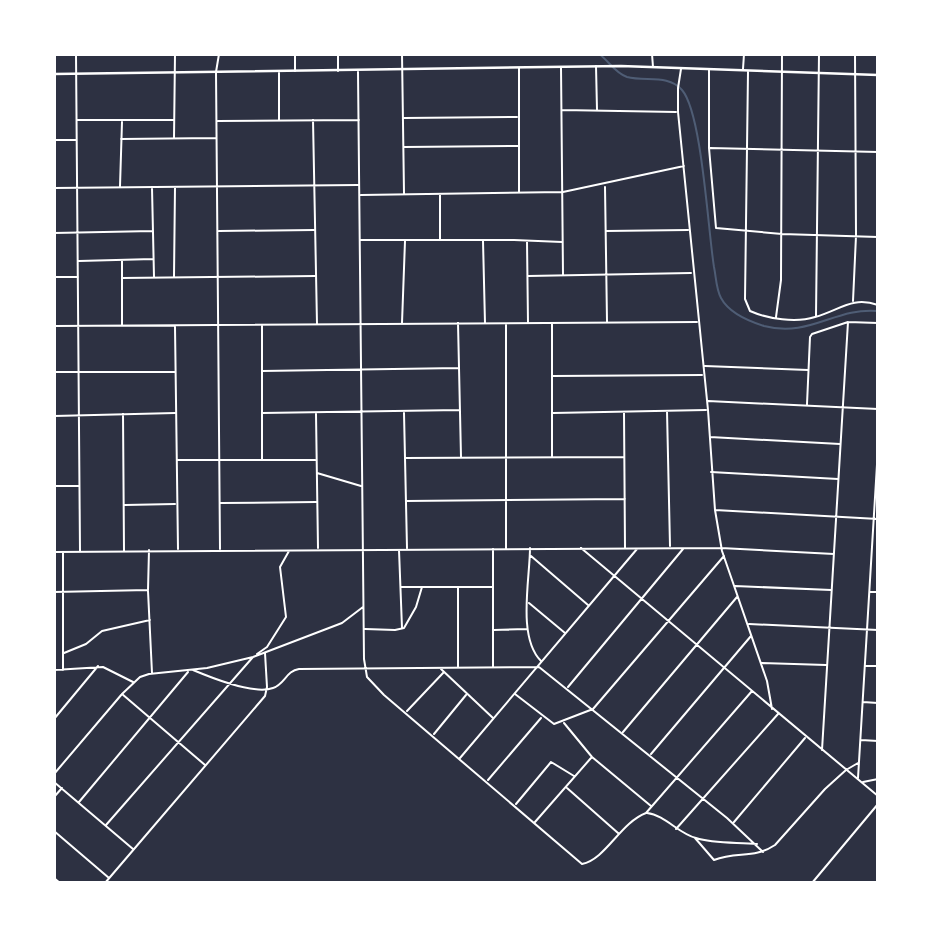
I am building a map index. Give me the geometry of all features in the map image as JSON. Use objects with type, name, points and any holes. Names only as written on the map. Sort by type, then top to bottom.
[{"type":"street","points":[[76,54],[80,552]]},
{"type":"street","points":[[174,139],[175,54]]},
{"type":"street","points":[[219,54],[216,72],[220,550]]},
{"type":"street","points":[[295,54],[295,72]]},
{"type":"street","points":[[338,54],[338,71]]},
{"type":"street","points":[[402,54],[404,194]]},
{"type":"street","points":[[652,54],[653,67]]},
{"type":"street","points":[[743,69],[744,54]]},
{"type":"street","points":[[776,318],[781,279],[782,54]]},
{"type":"street","points":[[816,317],[819,54]]},
{"type":"street","points":[[853,301],[856,236],[855,54]]},
{"type":"street","points":[[561,66],[563,275]]},
{"type":"street","points":[[597,111],[598,66]]},
{"type":"street","points":[[54,74],[621,66],[878,75]]},
{"type":"street","points":[[519,68],[519,193]]},
{"type":"street","points":[[682,68],[678,112],[708,410],[715,510],[721,548],[761,663],[772,709]]},
{"type":"street","points":[[709,69],[709,148],[714,226],[746,232],[878,237]]},
{"type":"street","points":[[748,69],[745,299],[750,312],[789,319],[816,317],[853,301],[878,305]]},
{"type":"street","points":[[358,71],[362,549],[365,668],[368,679],[582,864],[594,859],[618,833],[635,818],[646,813],[752,691]]},
{"type":"street","points":[[278,121],[279,72]]},
{"type":"street","points":[[561,110],[678,112]]},
{"type":"street","points":[[403,118],[519,117]]},
{"type":"street","points":[[77,120],[174,120]]},
{"type":"street","points":[[120,187],[122,120]]},
{"type":"street","points":[[313,120],[317,325]]},
{"type":"street","points":[[217,121],[359,120]]},
{"type":"street","points":[[121,139],[217,138]]},
{"type":"street","points":[[54,140],[77,140]]},
{"type":"street","points":[[404,147],[519,146]]},
{"type":"street","points":[[709,148],[878,152]]},
{"type":"street","points":[[360,195],[563,192],[684,166]]},
{"type":"street","points":[[54,188],[359,185]]},
{"type":"street","points":[[605,185],[607,322]]},
{"type":"street","points":[[152,187],[154,278]]},
{"type":"street","points":[[174,277],[175,187]]},
{"type":"street","points":[[440,194],[440,240]]},
{"type":"street","points":[[218,231],[315,230]]},
{"type":"street","points":[[606,231],[690,230]]},
{"type":"street","points":[[54,233],[153,231]]},
{"type":"street","points":[[360,240],[527,240],[563,243]]},
{"type":"street","points":[[402,324],[405,240]]},
{"type":"street","points":[[483,240],[485,323]]},
{"type":"street","points":[[527,240],[528,323]]},
{"type":"street","points":[[78,261],[153,259]]},
{"type":"street","points":[[122,260],[122,326]]},
{"type":"street","points":[[528,276],[693,273]]},
{"type":"street","points":[[122,278],[315,276]]},
{"type":"street","points":[[54,277],[79,277]]},
{"type":"street","points":[[54,326],[698,322]]},
{"type":"street","points":[[822,750],[848,322]]},
{"type":"street","points":[[807,405],[812,334],[848,322],[878,323]]},
{"type":"street","points":[[506,323],[506,549]]},
{"type":"street","points":[[552,323],[552,457]]},
{"type":"street","points":[[458,324],[461,458]]},
{"type":"street","points":[[175,325],[178,550]]},
{"type":"street","points":[[262,325],[262,461]]},
{"type":"street","points":[[703,366],[809,370]]},
{"type":"street","points":[[262,371],[459,368]]},
{"type":"street","points":[[54,372],[175,372]]},
{"type":"street","points":[[553,376],[704,375]]},
{"type":"street","points":[[707,401],[878,409]]},
{"type":"street","points":[[262,413],[460,410]]},
{"type":"street","points":[[667,410],[670,548]]},
{"type":"street","points":[[553,413],[708,410]]},
{"type":"street","points":[[316,412],[318,550]]},
{"type":"street","points":[[404,412],[407,549]]},
{"type":"street","points":[[624,412],[625,548]]},
{"type":"street","points":[[123,414],[124,551]]},
{"type":"street","points":[[54,416],[176,414]]},
{"type":"street","points":[[710,437],[841,444]]},
{"type":"street","points":[[858,779],[878,448]]},
{"type":"street","points":[[405,458],[624,457]]},
{"type":"street","points":[[177,460],[316,460]]},
{"type":"street","points":[[316,472],[361,486]]},
{"type":"street","points":[[711,472],[839,479]]},
{"type":"street","points":[[54,486],[79,486]]},
{"type":"street","points":[[406,501],[625,499]]},
{"type":"street","points":[[220,503],[316,502]]},
{"type":"street","points":[[124,505],[177,504]]},
{"type":"street","points":[[715,510],[878,519]]},
{"type":"street","points":[[493,548],[493,667]]},
{"type":"street","points":[[530,548],[527,629],[533,650],[542,661]]},
{"type":"street","points":[[581,548],[878,796]]},
{"type":"street","points":[[460,758],[638,548]]},
{"type":"street","points":[[567,688],[684,548]]},
{"type":"street","points":[[54,552],[721,548],[834,554]]},
{"type":"street","points":[[399,549],[402,629]]},
{"type":"street","points":[[149,550],[152,673]]},
{"type":"street","points":[[106,825],[253,657],[267,647],[286,617],[280,567],[289,550]]},
{"type":"street","points":[[63,552],[63,670]]},
{"type":"street","points":[[530,555],[589,606]]},
{"type":"street","points":[[871,555],[878,555]]},
{"type":"street","points":[[515,694],[552,724],[593,709],[724,556]]},
{"type":"street","points":[[734,586],[832,590]]},
{"type":"street","points":[[401,587],[493,587]]},
{"type":"street","points":[[402,629],[414,613],[422,587]]},
{"type":"street","points":[[458,587],[458,667]]},
{"type":"street","points":[[54,592],[148,590]]},
{"type":"street","points":[[869,592],[878,592]]},
{"type":"street","points":[[622,732],[737,596]]},
{"type":"street","points":[[528,603],[566,634]]},
{"type":"street","points":[[54,774],[122,694],[140,677],[152,673],[189,671],[253,657],[339,624],[364,606]]},
{"type":"street","points":[[63,653],[106,630],[150,620]]},
{"type":"street","points":[[747,624],[878,631]]},
{"type":"street","points":[[364,629],[402,629]]},
{"type":"street","points":[[493,630],[527,629]]},
{"type":"street","points":[[650,755],[751,636]]},
{"type":"street","points":[[105,883],[263,699],[267,690],[265,653]]},
{"type":"street","points":[[761,663],[828,665]]},
{"type":"street","points":[[54,670],[99,666],[134,682]]},
{"type":"street","points":[[54,719],[99,666]]},
{"type":"street","points":[[864,666],[878,666]]},
{"type":"street","points":[[440,667],[494,719]]},
{"type":"street","points":[[193,670],[230,683],[267,690],[278,686],[295,669],[538,667],[733,823],[763,852]]},
{"type":"street","points":[[79,802],[189,671]]},
{"type":"street","points":[[406,712],[445,672]]},
{"type":"street","points":[[122,694],[206,765]]},
{"type":"street","points":[[433,735],[467,694]]},
{"type":"street","points":[[862,702],[878,703]]},
{"type":"street","points":[[676,829],[705,800],[778,714]]},
{"type":"street","points":[[487,781],[541,717]]},
{"type":"street","points":[[563,722],[592,757],[652,806]]},
{"type":"street","points":[[733,823],[806,737]]},
{"type":"street","points":[[860,740],[878,741]]},
{"type":"street","points":[[535,822],[592,757]]},
{"type":"street","points":[[515,805],[551,762],[575,777]]},
{"type":"street","points":[[695,838],[714,860],[729,855],[747,856],[763,852],[775,845],[825,789],[859,762]]},
{"type":"street","points":[[862,783],[878,779]]},
{"type":"street","points":[[54,782],[134,850]]},
{"type":"street","points":[[566,787],[618,833]]},
{"type":"street","points":[[54,797],[62,788]]},
{"type":"street","points":[[812,883],[878,804]]},
{"type":"street","points":[[646,813],[657,815],[676,829],[695,838],[757,844]]},
{"type":"street","points":[[54,831],[110,878]]},
{"type":"street","points":[[54,878],[58,882]]},
{"type":"waterway","points":[[599,54],[627,77],[663,80],[676,85],[689,103],[699,147],[717,287],[729,308],[752,322],[780,329],[809,325],[849,313],[878,311]]}]
